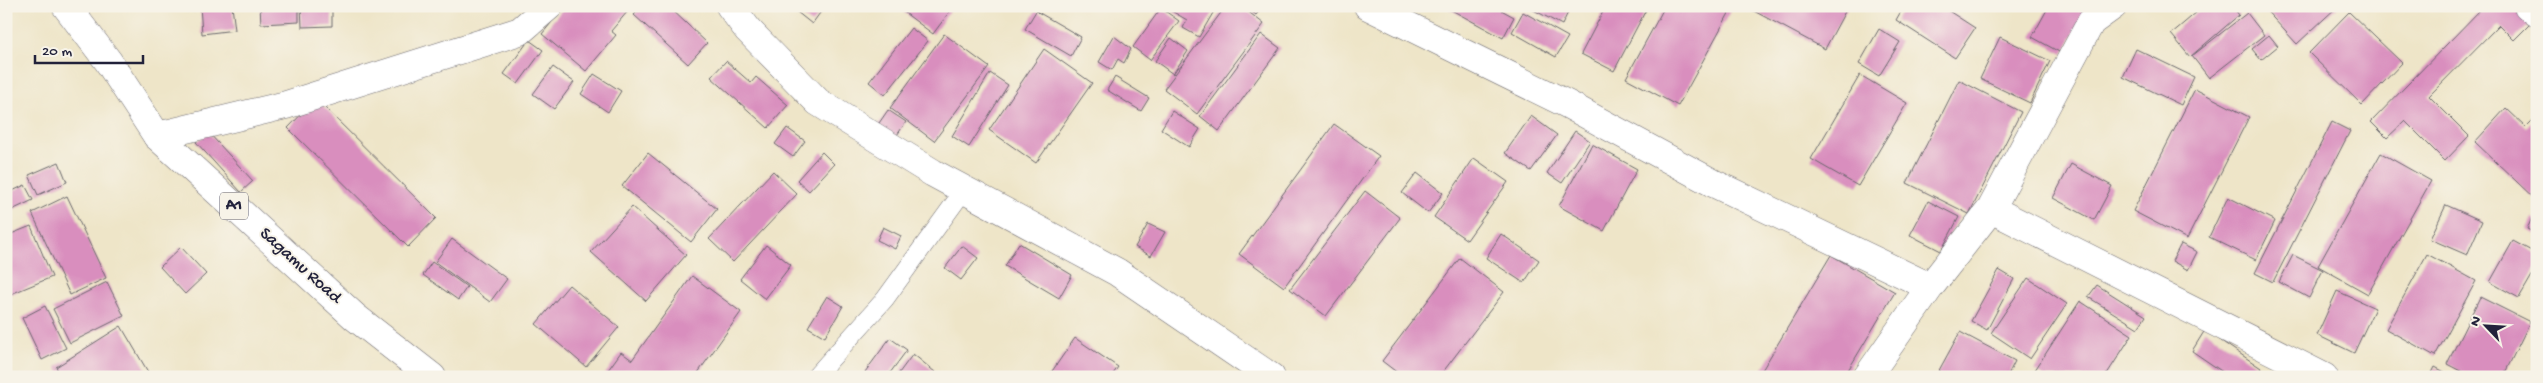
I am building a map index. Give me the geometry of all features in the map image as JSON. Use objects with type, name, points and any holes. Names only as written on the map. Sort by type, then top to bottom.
[{"type":"main road","name":"Sagamu Road","points":[[66,6],[108,61],[157,136],[356,317],[432,377]]},
{"type":"main road","points":[[157,136],[286,105],[520,31],[549,6]]},
{"type":"main road","points":[[730,6],[748,30],[818,102],[964,190],[1117,272],[1271,377]]},
{"type":"main road","points":[[1368,6],[1567,104],[1713,183],[1930,287]]},
{"type":"main road","points":[[1867,377],[1930,287],[1991,209],[2091,22],[2113,6]]},
{"type":"main road","points":[[2528,6],[2537,13]]},
{"type":"main road","points":[[1991,209],[2324,377]]},
{"type":"lane","points":[[815,377],[885,299],[964,190]]},
{"type":"building","points":[[200,6],[232,6],[235,30],[202,34]]},
{"type":"building","points":[[260,6],[299,6],[299,22],[261,24]]},
{"type":"building","points":[[301,6],[332,6],[332,26],[302,27]]},
{"type":"building","points":[[565,6],[623,6],[628,11],[611,31],[616,35],[586,71],[542,34]]},
{"type":"building","points":[[642,6],[668,6],[707,43],[688,64],[634,15]]},
{"type":"building","points":[[794,6],[825,6],[812,24],[792,8]]},
{"type":"building","points":[[904,6],[953,7],[933,34],[901,10]]},
{"type":"building","points":[[1163,6],[1217,6],[1199,37],[1183,28],[1187,20]]},
{"type":"building","points":[[1226,6],[1241,6],[1264,24],[1197,114],[1164,89]]},
{"type":"building","points":[[1245,6],[1263,6],[1256,15]]},
{"type":"building","points":[[1444,6],[1494,6],[1514,17],[1503,38]]},
{"type":"building","points":[[1526,6],[1571,6],[1562,25]]},
{"type":"building","points":[[1606,6],[1648,6],[1614,71],[1581,54]]},
{"type":"building","points":[[1665,6],[1733,6],[1678,106],[1626,78]]},
{"type":"building","points":[[1754,6],[1848,6],[1825,49],[1752,10]]},
{"type":"building","points":[[1904,6],[1941,6],[1975,28],[1955,58],[1896,20]]},
{"type":"building","points":[[2049,6],[2089,6],[2063,54],[2032,37]]},
{"type":"building","points":[[2204,6],[2232,6],[2239,15],[2190,57],[2171,34]]},
{"type":"building","points":[[2262,6],[2338,6],[2297,44]]},
{"type":"building","points":[[2484,6],[2520,6],[2534,20],[2514,40],[2499,25],[2429,96],[2469,136],[2445,161],[2405,121],[2387,138],[2371,122]]},
{"type":"building","points":[[1161,8],[1179,21],[1150,60],[1133,47]]},
{"type":"building","points":[[1036,11],[1081,37],[1071,56],[1025,29]]},
{"type":"building","points":[[1523,12],[1568,37],[1556,57],[1512,32]]},
{"type":"building","points":[[2349,12],[2402,63],[2362,105],[2309,53]]},
{"type":"building","points":[[2247,13],[2264,35],[2209,78],[2192,56]]},
{"type":"building","points":[[911,28],[928,41],[885,95],[869,82]]},
{"type":"building","points":[[1879,29],[1900,42],[1879,76],[1859,64]]},
{"type":"building","points":[[944,34],[989,67],[934,141],[890,108]]},
{"type":"building","points":[[1261,34],[1280,48],[1219,131],[1200,116]]},
{"type":"building","points":[[2269,35],[2278,46],[2261,60],[2252,49]]},
{"type":"building","points":[[1114,36],[1131,49],[1124,63],[1118,59],[1112,70],[1099,62]]},
{"type":"building","points":[[2000,37],[2050,61],[2030,103],[1980,79]]},
{"type":"building","points":[[1171,38],[1188,51],[1173,74],[1155,61]]},
{"type":"building","points":[[529,40],[543,50],[518,84],[504,74]]},
{"type":"building","points":[[1044,49],[1092,83],[1036,163],[989,130]]},
{"type":"building","points":[[2136,49],[2194,77],[2181,105],[2123,77]]},
{"type":"building","points":[[726,61],[751,83],[756,77],[788,105],[768,128],[711,77]]},
{"type":"building","points":[[553,67],[574,82],[554,109],[533,94]]},
{"type":"building","points":[[990,73],[1008,85],[969,147],[952,136]]},
{"type":"building","points":[[594,74],[621,91],[608,112],[581,94]]},
{"type":"building","points":[[1860,75],[1907,103],[1858,186],[1811,159]]},
{"type":"building","points":[[1115,77],[1149,98],[1141,111],[1107,90]]},
{"type":"building","points":[[1959,80],[2021,112],[1969,214],[1907,183]]},
{"type":"building","points":[[2195,89],[2249,117],[2187,239],[2133,211]]},
{"type":"building","points":[[316,99],[436,218],[408,247],[288,128]]},
{"type":"building","points":[[2506,108],[2526,127],[2537,116],[2537,201],[2475,142]]},
{"type":"building","points":[[888,110],[906,122],[895,138],[877,126]]},
{"type":"building","points":[[1172,111],[1200,129],[1189,147],[1161,129]]},
{"type":"building","points":[[1531,116],[1557,135],[1531,171],[1505,153]]},
{"type":"building","points":[[2332,122],[2350,131],[2273,282],[2255,273]]},
{"type":"building","points":[[1334,124],[1379,156],[1284,287],[1239,254]]},
{"type":"building","points":[[787,128],[805,141],[793,157],[775,144]]},
{"type":"building","points":[[1575,131],[1590,141],[1562,183],[1547,173]]},
{"type":"building","points":[[208,132],[253,181],[241,192],[196,142]]},
{"type":"building","points":[[1592,144],[1637,169],[1604,231],[1559,206]]},
{"type":"building","points":[[822,152],[834,164],[809,191],[797,180]]},
{"type":"building","points":[[648,153],[717,209],[691,242],[622,186]]},
{"type":"building","points":[[2381,153],[2431,181],[2368,294],[2318,266]]},
{"type":"building","points":[[1474,158],[1508,182],[1467,240],[1434,217]]},
{"type":"building","points":[[59,162],[67,182],[38,195],[29,175]]},
{"type":"building","points":[[2071,164],[2112,186],[2094,220],[2053,198]]},
{"type":"building","points":[[773,171],[797,194],[733,262],[709,239]]},
{"type":"building","points":[[1417,173],[1443,193],[1428,213],[1402,193]]},
{"type":"building","points":[[25,185],[33,200],[12,210],[6,194]]},
{"type":"building","points":[[1365,191],[1400,218],[1326,316],[1290,289]]},
{"type":"building","points":[[67,196],[106,278],[70,295],[32,213]]},
{"type":"building","points":[[2228,197],[2275,221],[2256,260],[2209,237]]},
{"type":"building","points":[[1928,201],[1959,217],[1941,251],[1910,235]]},
{"type":"building","points":[[2446,205],[2482,221],[2467,255],[2430,239]]},
{"type":"building","points":[[632,207],[686,255],[646,301],[591,252]]},
{"type":"building","points":[[2532,218],[2537,220],[2537,234],[2527,229]]},
{"type":"building","points":[[1148,224],[1165,232],[1151,256],[1135,247]]},
{"type":"building","points":[[31,226],[52,277],[6,296],[6,236]]},
{"type":"building","points":[[883,227],[901,236],[895,249],[877,240]]},
{"type":"building","points":[[1501,234],[1539,260],[1524,283],[1486,258]]},
{"type":"building","points":[[452,239],[507,279],[490,302],[435,262]]},
{"type":"building","points":[[2513,241],[2537,254],[2537,267],[2519,298],[2490,282]]},
{"type":"building","points":[[1019,243],[1072,275],[1059,298],[1005,266]]},
{"type":"building","points":[[2181,244],[2197,252],[2188,270],[2172,261]]},
{"type":"building","points":[[766,245],[791,265],[765,299],[740,279]]},
{"type":"building","points":[[962,246],[978,258],[961,280],[945,268]]},
{"type":"building","points":[[181,247],[206,274],[185,294],[160,267]]},
{"type":"building","points":[[2427,254],[2476,281],[2435,356],[2386,329]]},
{"type":"building","points":[[1831,255],[1895,292],[1844,377],[1758,377]]},
{"type":"building","points":[[2293,255],[2323,270],[2309,298],[2279,282]]},
{"type":"building","points":[[1460,258],[1504,292],[1439,377],[1403,377],[1382,361]]},
{"type":"building","points":[[432,262],[467,287],[458,300],[423,275]]},
{"type":"building","points":[[1999,270],[2014,279],[1987,330],[1971,321]]},
{"type":"building","points":[[692,276],[741,312],[695,377],[603,377],[621,352],[632,360]]},
{"type":"building","points":[[2028,278],[2067,304],[2030,359],[1991,333]]},
{"type":"building","points":[[107,282],[124,316],[70,343],[53,309]]},
{"type":"building","points":[[569,285],[619,327],[586,367],[536,324]]},
{"type":"building","points":[[2097,285],[2146,316],[2138,328],[2088,297]]},
{"type":"building","points":[[2337,291],[2375,308],[2354,353],[2317,335]]},
{"type":"building","points":[[827,296],[843,306],[825,337],[808,327]]},
{"type":"building","points":[[2480,297],[2530,322],[2503,377],[2472,377],[2447,364]]},
{"type":"building","points":[[2080,301],[2132,335],[2105,377],[2045,377],[2035,370]]},
{"type":"building","points":[[45,306],[66,348],[42,360],[22,318]]},
{"type":"building","points":[[121,326],[151,377],[62,377],[56,367]]},
{"type":"building","points":[[2205,330],[2261,368],[2256,377],[2230,377],[2192,351]]},
{"type":"building","points":[[1960,332],[2015,361],[2007,377],[1941,377],[1937,374]]},
{"type":"building","points":[[890,338],[907,350],[887,377],[871,377],[865,372]]},
{"type":"building","points":[[1075,338],[1118,367],[1111,377],[1048,377]]},
{"type":"building","points":[[913,354],[941,377],[896,377]]},
{"type":"building","points":[[2435,367],[2454,377],[2430,377]]}]
